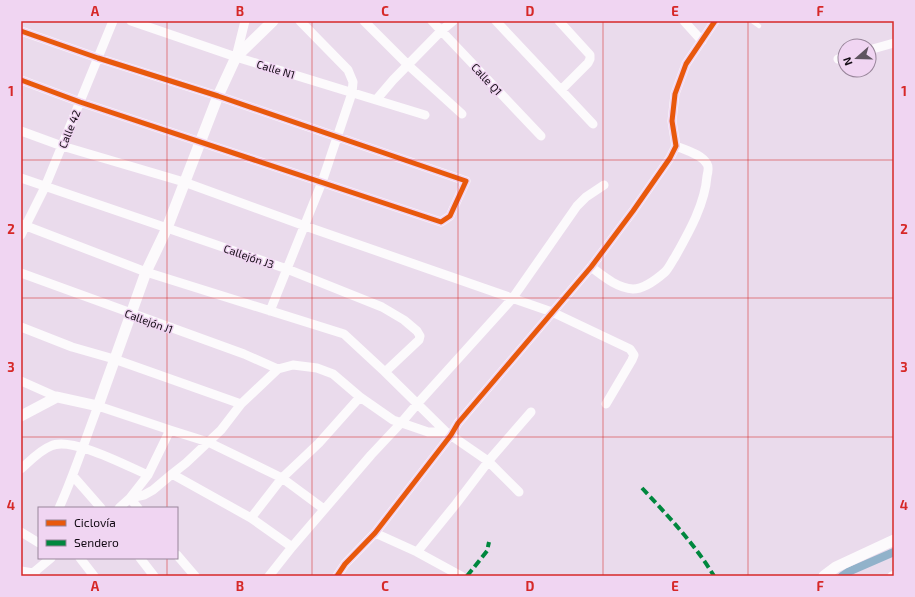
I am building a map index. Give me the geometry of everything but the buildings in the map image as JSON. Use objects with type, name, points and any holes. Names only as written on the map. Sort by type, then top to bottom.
[{"type":"street","name":"Calle 42","points":[[21,235],[24,225],[45,187],[114,21]]},
{"type":"street","name":"Calle N1","points":[[131,21],[236,57],[425,115]]},
{"type":"street","points":[[60,507],[73,476],[82,447],[132,314],[146,272],[167,228],[218,96],[236,57],[245,21]]},
{"type":"street","points":[[236,57],[273,21]]},
{"type":"street","points":[[270,311],[322,182],[352,93],[353,82],[348,70],[300,21]]},
{"type":"street","points":[[364,21],[408,65],[462,114]]},
{"type":"street","name":"Calle Q1","points":[[432,21],[541,136]]},
{"type":"street","points":[[376,100],[441,31],[453,21]]},
{"type":"street","points":[[496,21],[593,124]]},
{"type":"street","points":[[559,21],[590,55],[588,63],[561,90]]},
{"type":"street","points":[[684,21],[702,41]]},
{"type":"street","points":[[337,576],[345,564],[374,533],[448,433],[590,267],[633,211],[670,158],[676,146],[672,121],[675,94],[686,64],[715,21]]},
{"type":"street","points":[[21,31],[98,58],[218,96],[466,181],[450,216],[441,222],[201,143],[80,102],[21,80]]},
{"type":"street","points":[[877,48],[894,43]]},
{"type":"street","points":[[21,131],[62,146],[184,182],[552,312],[630,349],[633,352],[634,355],[632,360],[606,404]]},
{"type":"street","points":[[590,267],[612,282],[633,289],[642,287],[666,271],[700,206],[706,187],[708,166],[698,156],[676,146]]},
{"type":"street","name":"Callejón J3","points":[[21,178],[287,269],[382,307],[404,320],[417,331],[420,336],[419,340],[385,372]]},
{"type":"street","points":[[269,576],[371,455],[512,299],[577,206],[586,197],[604,185]]},
{"type":"street","points":[[24,225],[146,272],[344,334],[448,433],[488,461],[519,492]]},
{"type":"street","name":"Callejón J1","points":[[21,273],[244,354],[278,369]]},
{"type":"street","points":[[21,327],[72,347],[114,359],[241,404]]},
{"type":"street","points":[[130,498],[144,495],[153,490],[186,463],[221,430],[241,404],[278,369],[293,365],[317,368],[333,374],[360,397],[393,420],[428,432],[448,433]]},
{"type":"street","points":[[21,381],[57,397],[98,406],[208,442],[282,478],[324,509]]},
{"type":"street","points":[[21,416],[57,397]]},
{"type":"street","points":[[251,518],[282,478],[318,443],[360,397]]},
{"type":"street","points":[[417,552],[456,504],[488,461],[531,412]]},
{"type":"street","points":[[120,507],[130,498],[148,475],[170,430]]},
{"type":"street","points":[[21,469],[50,446],[58,443],[82,447],[148,475]]},
{"type":"street","points":[[172,474],[251,518],[292,547]]},
{"type":"street","points":[[73,476],[100,507]]},
{"type":"street","points":[[130,498],[137,507]]},
{"type":"street","points":[[21,532],[38,542]]},
{"type":"street","points":[[374,533],[417,552],[461,576]]},
{"type":"street","points":[[824,576],[836,567],[894,540]]},
{"type":"street","points":[[178,556],[194,576]]},
{"type":"street","points":[[21,572],[34,574],[50,559]]},
{"type":"street","points":[[81,559],[94,576]]},
{"type":"street","points":[[141,559],[154,576]]},
{"type":"lane","points":[[752,21],[759,26]]},
{"type":"waterway","points":[[842,576],[894,552]]},
{"type":"marked path","points":[[642,488],[671,519],[714,576]]},
{"type":"marked path","points":[[467,576],[487,551],[489,542]]},
{"type":"cycle path","points":[[337,576],[345,564],[375,533],[451,435],[458,423],[591,267],[670,158],[676,146],[672,121],[675,94],[686,64],[715,21]]},
{"type":"cycle path","points":[[21,31],[98,58],[218,96],[466,181],[450,216],[441,222],[80,102],[21,80]]}]
